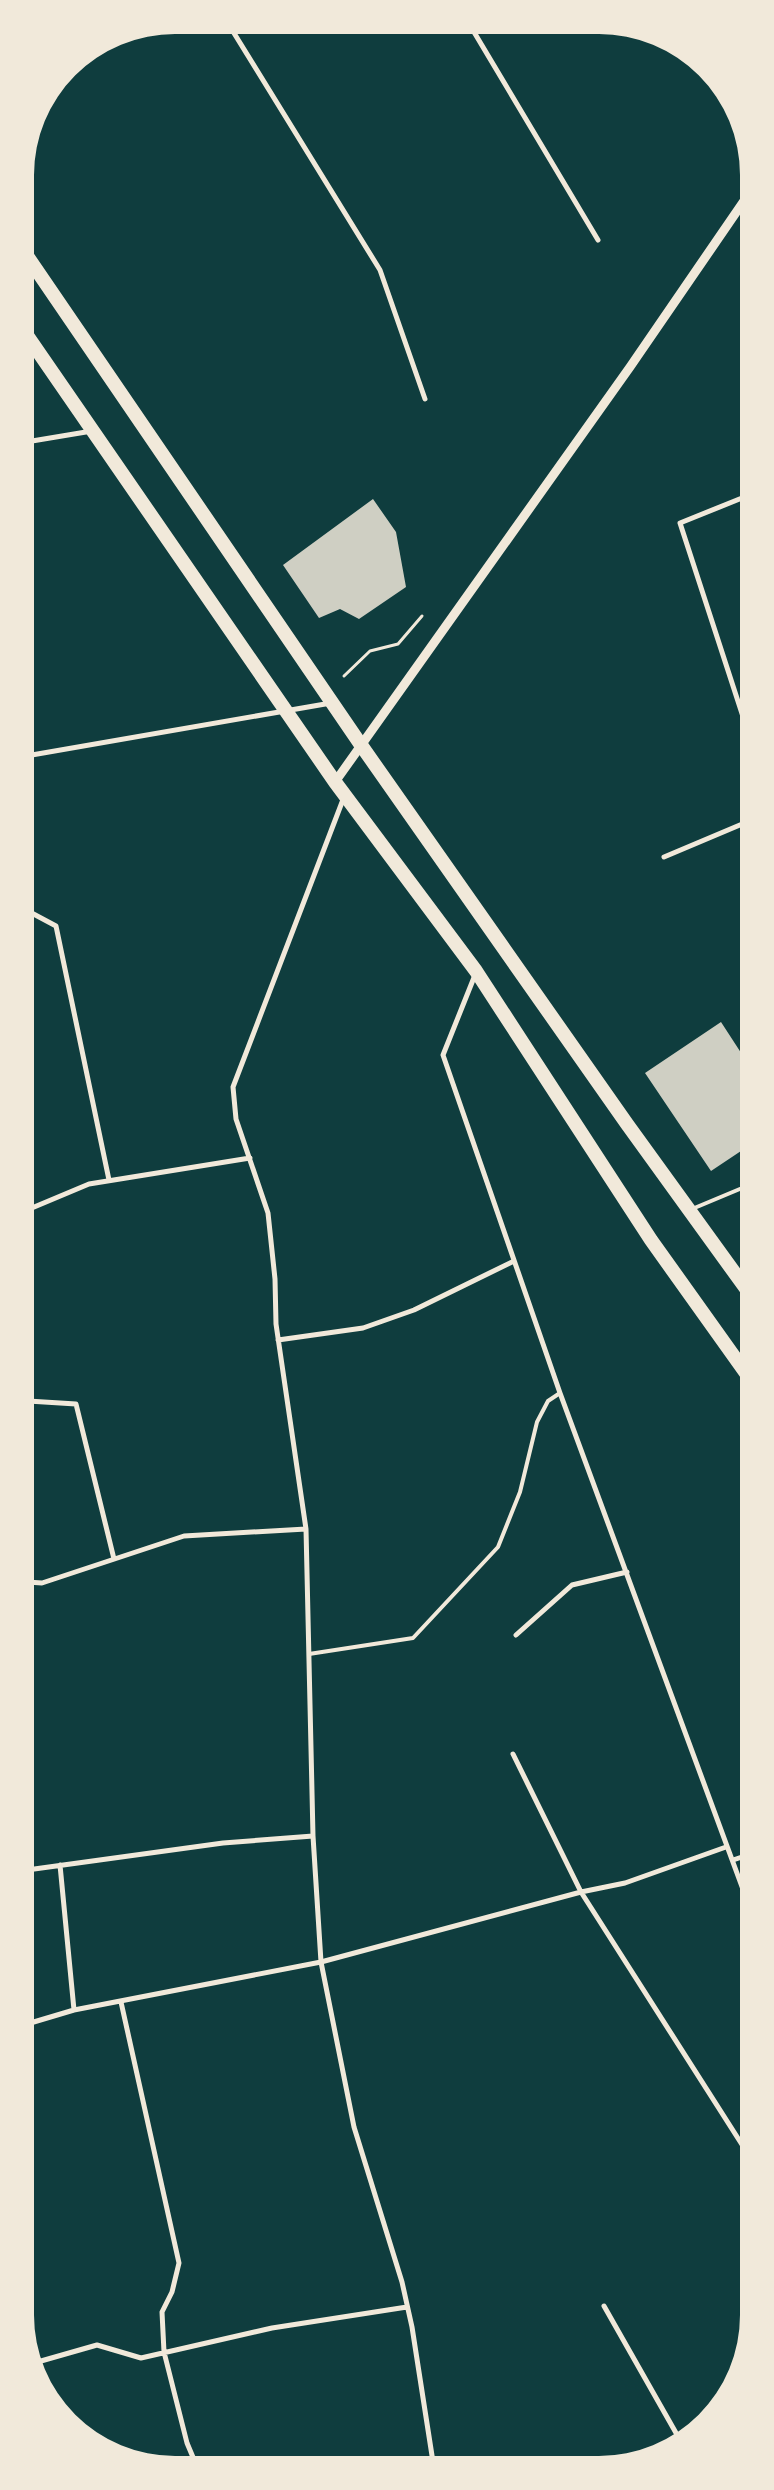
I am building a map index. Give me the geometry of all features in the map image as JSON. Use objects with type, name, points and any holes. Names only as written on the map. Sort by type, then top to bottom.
[{"type":"highway","points":[[34,266],[361,745],[740,1279]]},
{"type":"highway","points":[[34,346],[335,782],[476,972],[651,1240],[740,1365]]},
{"type":"street","points":[[235,34],[380,270],[425,398]]},
{"type":"street","points":[[475,34],[598,240]]},
{"type":"street","points":[[335,782],[630,366],[740,207]]},
{"type":"street","points":[[34,441],[92,431]]},
{"type":"street","points":[[740,499],[680,522],[740,707]]},
{"type":"street","points":[[34,755],[333,703]]},
{"type":"street","points":[[345,796],[233,1088],[236,1119],[268,1213],[278,1340],[306,1529],[313,1836],[321,1962],[354,2127],[402,2282],[432,2456]]},
{"type":"street","points":[[664,858],[740,825]]},
{"type":"street","points":[[34,914],[56,926],[109,1180]]},
{"type":"street","points":[[476,972],[443,1055],[560,1392],[628,1572],[726,1847],[740,1880]]},
{"type":"street","points":[[34,1207],[89,1184],[250,1158]]},
{"type":"street","points":[[278,1340],[363,1328],[414,1310],[514,1261]]},
{"type":"street","points":[[34,1401],[76,1404],[114,1559]]},
{"type":"street","points":[[34,1583],[42,1584],[184,1536],[306,1529]]},
{"type":"street","points":[[516,1635],[572,1585],[628,1572]]},
{"type":"street","points":[[513,1754],[581,1892],[740,2141]]},
{"type":"street","points":[[34,1869],[223,1843],[313,1836]]},
{"type":"street","points":[[34,2022],[74,2010],[321,1962],[581,1892],[625,1883],[726,1847]]},
{"type":"street","points":[[733,1860],[740,1858]]},
{"type":"street","points":[[60,1865],[74,2010]]},
{"type":"street","points":[[121,2002],[179,2263],[172,2292],[162,2312],[164,2352],[187,2443],[192,2456]]},
{"type":"street","points":[[604,2306],[676,2433]]},
{"type":"street","points":[[41,2361],[97,2345],[142,2358],[272,2328],[407,2307]]},
{"type":"lane","points":[[690,1210],[740,1189]]},
{"type":"lane","points":[[309,1654],[413,1638],[498,1547],[520,1492],[537,1422],[548,1401],[560,1392]]},
{"type":"path","points":[[352,669],[370,651],[398,644],[423,615]]},
{"type":"building","points":[[373,499],[396,532],[406,587],[359,619],[340,609],[319,618],[283,565]]},
{"type":"building","points":[[721,1022],[740,1051],[740,1152],[711,1171],[645,1073]]}]
